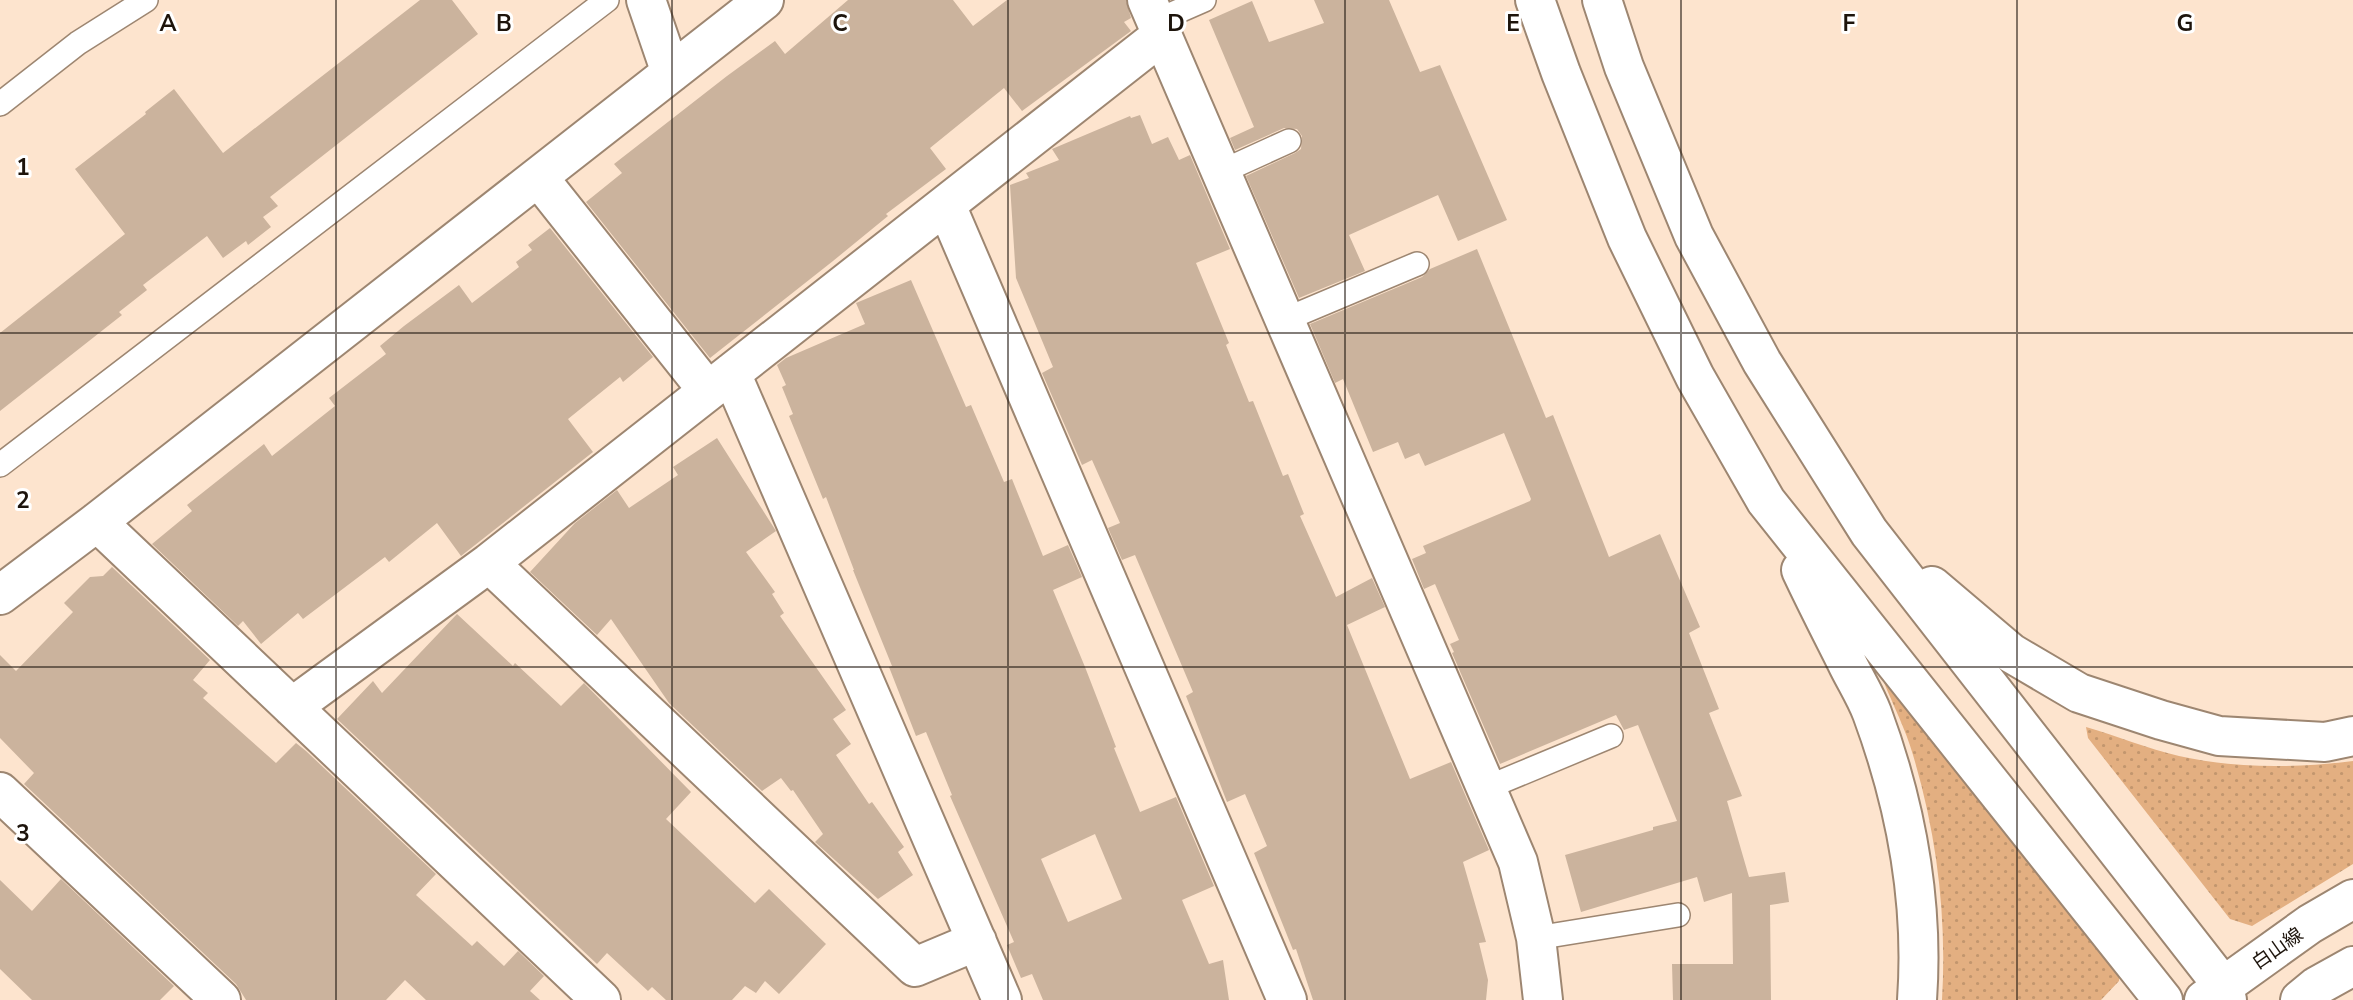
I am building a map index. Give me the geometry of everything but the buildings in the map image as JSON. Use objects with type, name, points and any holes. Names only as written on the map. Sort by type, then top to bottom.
[{"type":"street","points":[[646,0],[671,72]]},
{"type":"street","points":[[0,595],[764,0]]},
{"type":"street","points":[[1535,0],[1627,238],[1695,377],[1766,501],[1871,711],[1901,805],[1911,856],[1920,965],[1917,1000]]},
{"type":"street","points":[[1602,0],[1624,66],[1694,236],[1762,362],[1869,532],[2218,995]]},
{"type":"street","points":[[292,707],[488,563],[946,205],[1155,19],[1518,862],[1536,938],[1543,1000]]},
{"type":"street","points":[[538,177],[720,382],[1002,1000]]},
{"type":"street","points":[[946,205],[1287,1000]]},
{"type":"street","points":[[1766,501],[2163,1000]]},
{"type":"street","points":[[97,522],[601,1000]]},
{"type":"street","points":[[1869,532],[2011,653],[2079,693],[2219,736],[2325,742],[2353,736]]},
{"type":"street","points":[[488,563],[915,967],[977,941]]},
{"type":"street","points":[[0,792],[221,1000]]},
{"type":"street","name":"白山線","points":[[2218,995],[2310,925],[2353,899]]},
{"type":"street","points":[[2300,1000],[2317,986],[2353,966]]},
{"type":"lane","points":[[0,104],[78,43],[146,0]]},
{"type":"lane","points":[[0,465],[607,0]]},
{"type":"lane","points":[[1155,19],[1204,0]]},
{"type":"lane","points":[[1221,172],[1289,141]]},
{"type":"lane","points":[[1284,320],[1417,264]]},
{"type":"lane","points":[[1486,788],[1611,736]]},
{"type":"lane","points":[[1536,938],[1678,915]]},
{"type":"shaded area","points":[[1885,677],[2119,971],[2119,981],[2101,1000],[1942,1000],[1943,938],[1934,846],[1913,755],[1883,680]]},
{"type":"shaded area","points":[[2086,727],[2167,753],[2222,763],[2288,766],[2353,761],[2353,864],[2252,926],[2230,919],[2088,738]]}]
